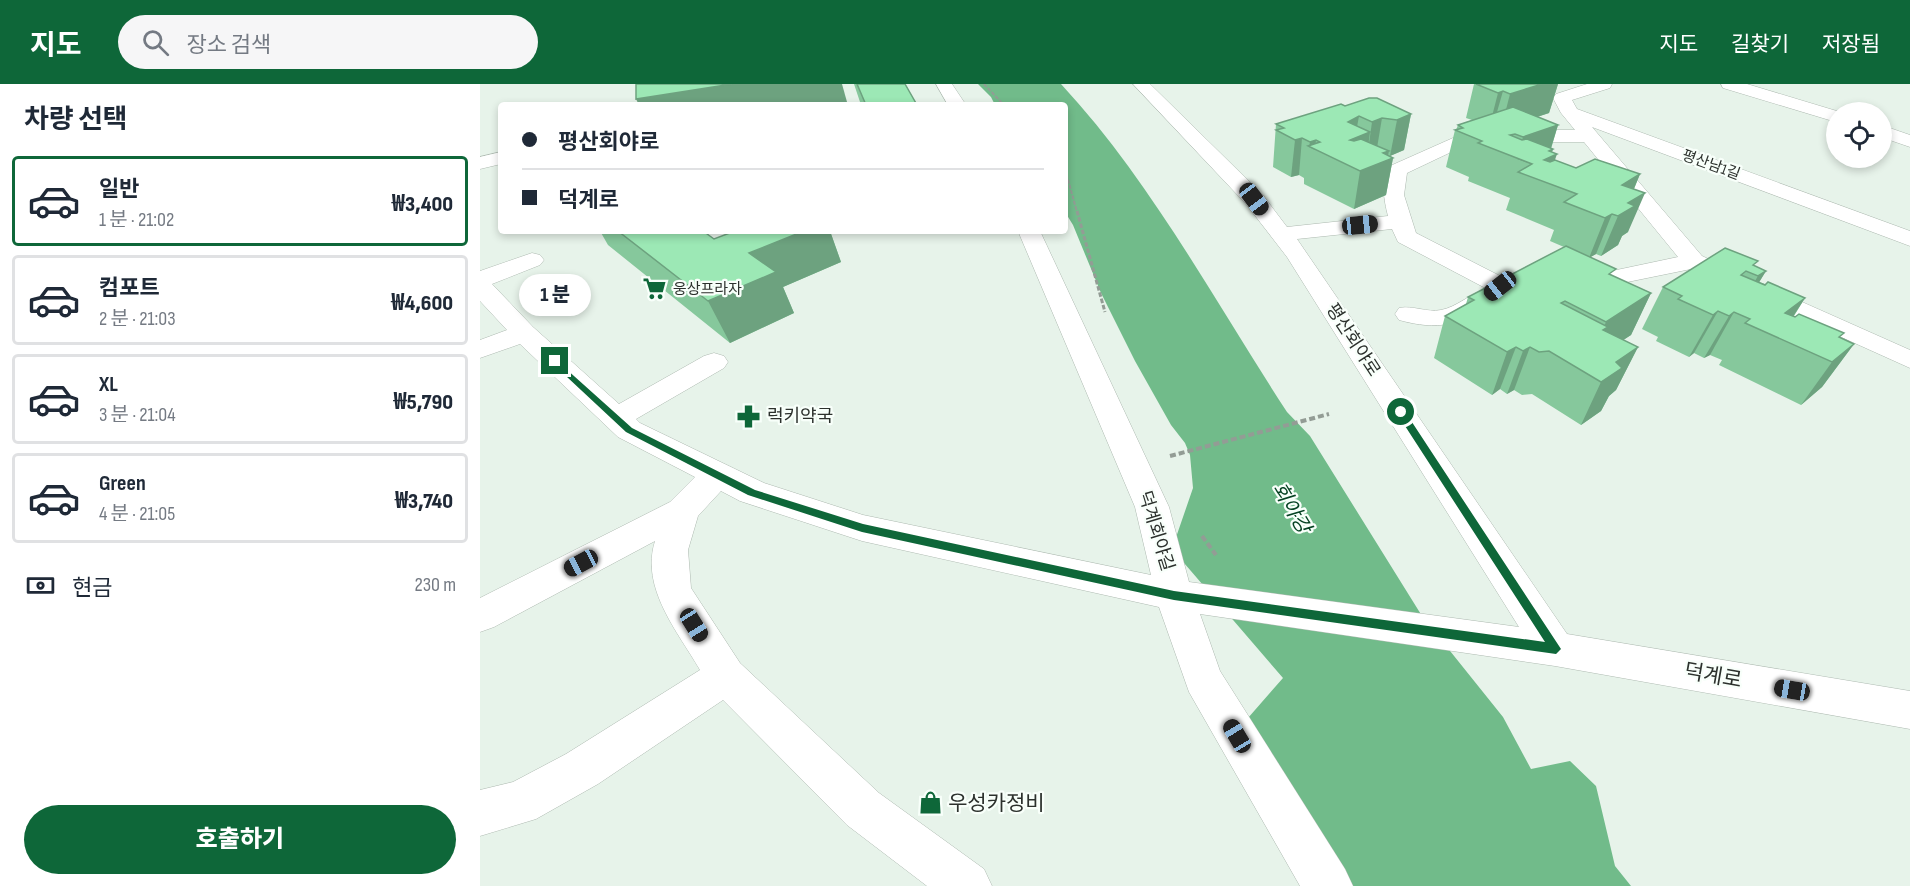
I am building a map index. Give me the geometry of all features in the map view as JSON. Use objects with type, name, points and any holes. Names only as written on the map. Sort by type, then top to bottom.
[{"type":"street","points":[[944,84],[955,102]]},
{"type":"street","name":"평산회야로","points":[[1141,84],[1254,199],[1281,234],[1556,649]]},
{"type":"street","points":[[1604,84],[1562,98],[1570,113],[1694,261],[1910,360]]},
{"type":"street","points":[[1729,84],[1826,114]]},
{"type":"street","name":"평산남1길","points":[[1570,113],[1910,239]]},
{"type":"street","points":[[1892,135],[1910,141]]},
{"type":"street","points":[[1590,136],[1495,136],[1462,140],[1397,170],[1393,195],[1406,237],[1500,286],[1593,282],[1694,261]]},
{"type":"street","points":[[480,163],[498,159]]},
{"type":"street","points":[[1281,234],[1400,221]]},
{"type":"street","name":"덕계회야길","points":[[1030,234],[1192,598],[1203,679],[1328,886]]},
{"type":"street","points":[[480,280],[532,260]]},
{"type":"street","points":[[480,286],[524,333],[629,430],[752,492],[862,528],[1192,598]]},
{"type":"street","points":[[1408,314],[1426,320],[1451,318],[1500,286]]},
{"type":"street","points":[[480,350],[524,333]]},
{"type":"street","points":[[616,418],[714,362]]},
{"type":"street","points":[[480,616],[682,510],[717,474]]},
{"type":"street","points":[[682,510],[670,550],[673,591],[726,676],[863,809],[967,886]]},
{"type":"street","name":"덕계로","points":[[1192,598],[1556,649],[1910,710]]},
{"type":"street","points":[[480,813],[520,803],[582,769],[726,676]]},
{"type":"path","points":[[984,84],[1001,102]]},
{"type":"path","points":[[1182,452],[1329,414]]},
{"type":"water","name":"회야강","points":[[978,84],[1061,84],[1094,121],[1181,243],[1287,412],[1310,436],[1422,616],[1503,717],[1531,769],[1570,761],[1596,786],[1615,866],[1631,886],[1352,886],[1248,718],[1283,678],[1172,549],[1193,488],[1190,455],[1135,361],[1101,293],[1068,217],[1068,102],[994,102]]},
{"type":"building","points":[[636,84],[732,84],[636,99]]},
{"type":"building","points":[[857,84],[905,84],[915,102],[865,102]]},
{"type":"building","points":[[1476,84],[1542,84],[1510,94],[1503,91],[1498,93]]},
{"type":"building","points":[[1369,98],[1377,98],[1411,114],[1397,120],[1382,118],[1372,122],[1359,116],[1348,122],[1370,132],[1350,140],[1361,139],[1389,151],[1383,153],[1393,158],[1360,171],[1308,146],[1320,142],[1316,140],[1310,142],[1302,138],[1295,140],[1276,130],[1284,128],[1276,124]]},
{"type":"building","points":[[1513,107],[1558,125],[1523,137],[1510,135],[1553,149],[1549,151],[1557,154],[1544,160],[1550,162],[1555,160],[1576,168],[1595,159],[1640,174],[1622,185],[1645,193],[1628,203],[1635,206],[1618,216],[1612,214],[1605,218],[1564,202],[1577,194],[1518,172],[1532,164],[1478,143],[1482,141],[1455,130],[1463,128],[1458,125]]},
{"type":"building","points":[[622,234],[707,234],[714,239],[727,234],[796,234],[749,253],[776,272],[708,301]]},
{"type":"building","points":[[1566,246],[1616,269],[1609,274],[1651,293],[1606,322],[1565,301],[1561,303],[1608,327],[1603,330],[1638,347],[1616,362],[1622,368],[1601,382],[1549,351],[1539,352],[1530,347],[1523,351],[1516,347],[1507,352],[1445,316],[1474,300],[1468,297]]},
{"type":"building","points":[[1725,248],[1758,261],[1753,265],[1766,271],[1758,276],[1746,271],[1741,275],[1765,285],[1768,282],[1805,298],[1785,313],[1795,317],[1799,314],[1844,333],[1839,337],[1854,344],[1832,362],[1745,323],[1750,319],[1734,312],[1729,316],[1718,311],[1713,315],[1678,299],[1682,296],[1663,287]]},
{"type":"place","name":"웅상프라자","points":[[655,289]]},
{"type":"place","name":"럭키약국","points":[[749,416]]},
{"type":"place","name":"우성카정비","points":[[930,803]]},
{"type":"route","points":[[555,361],[629,430],[752,492],[862,528],[1174,595],[1556,649],[1401,412]]}]
